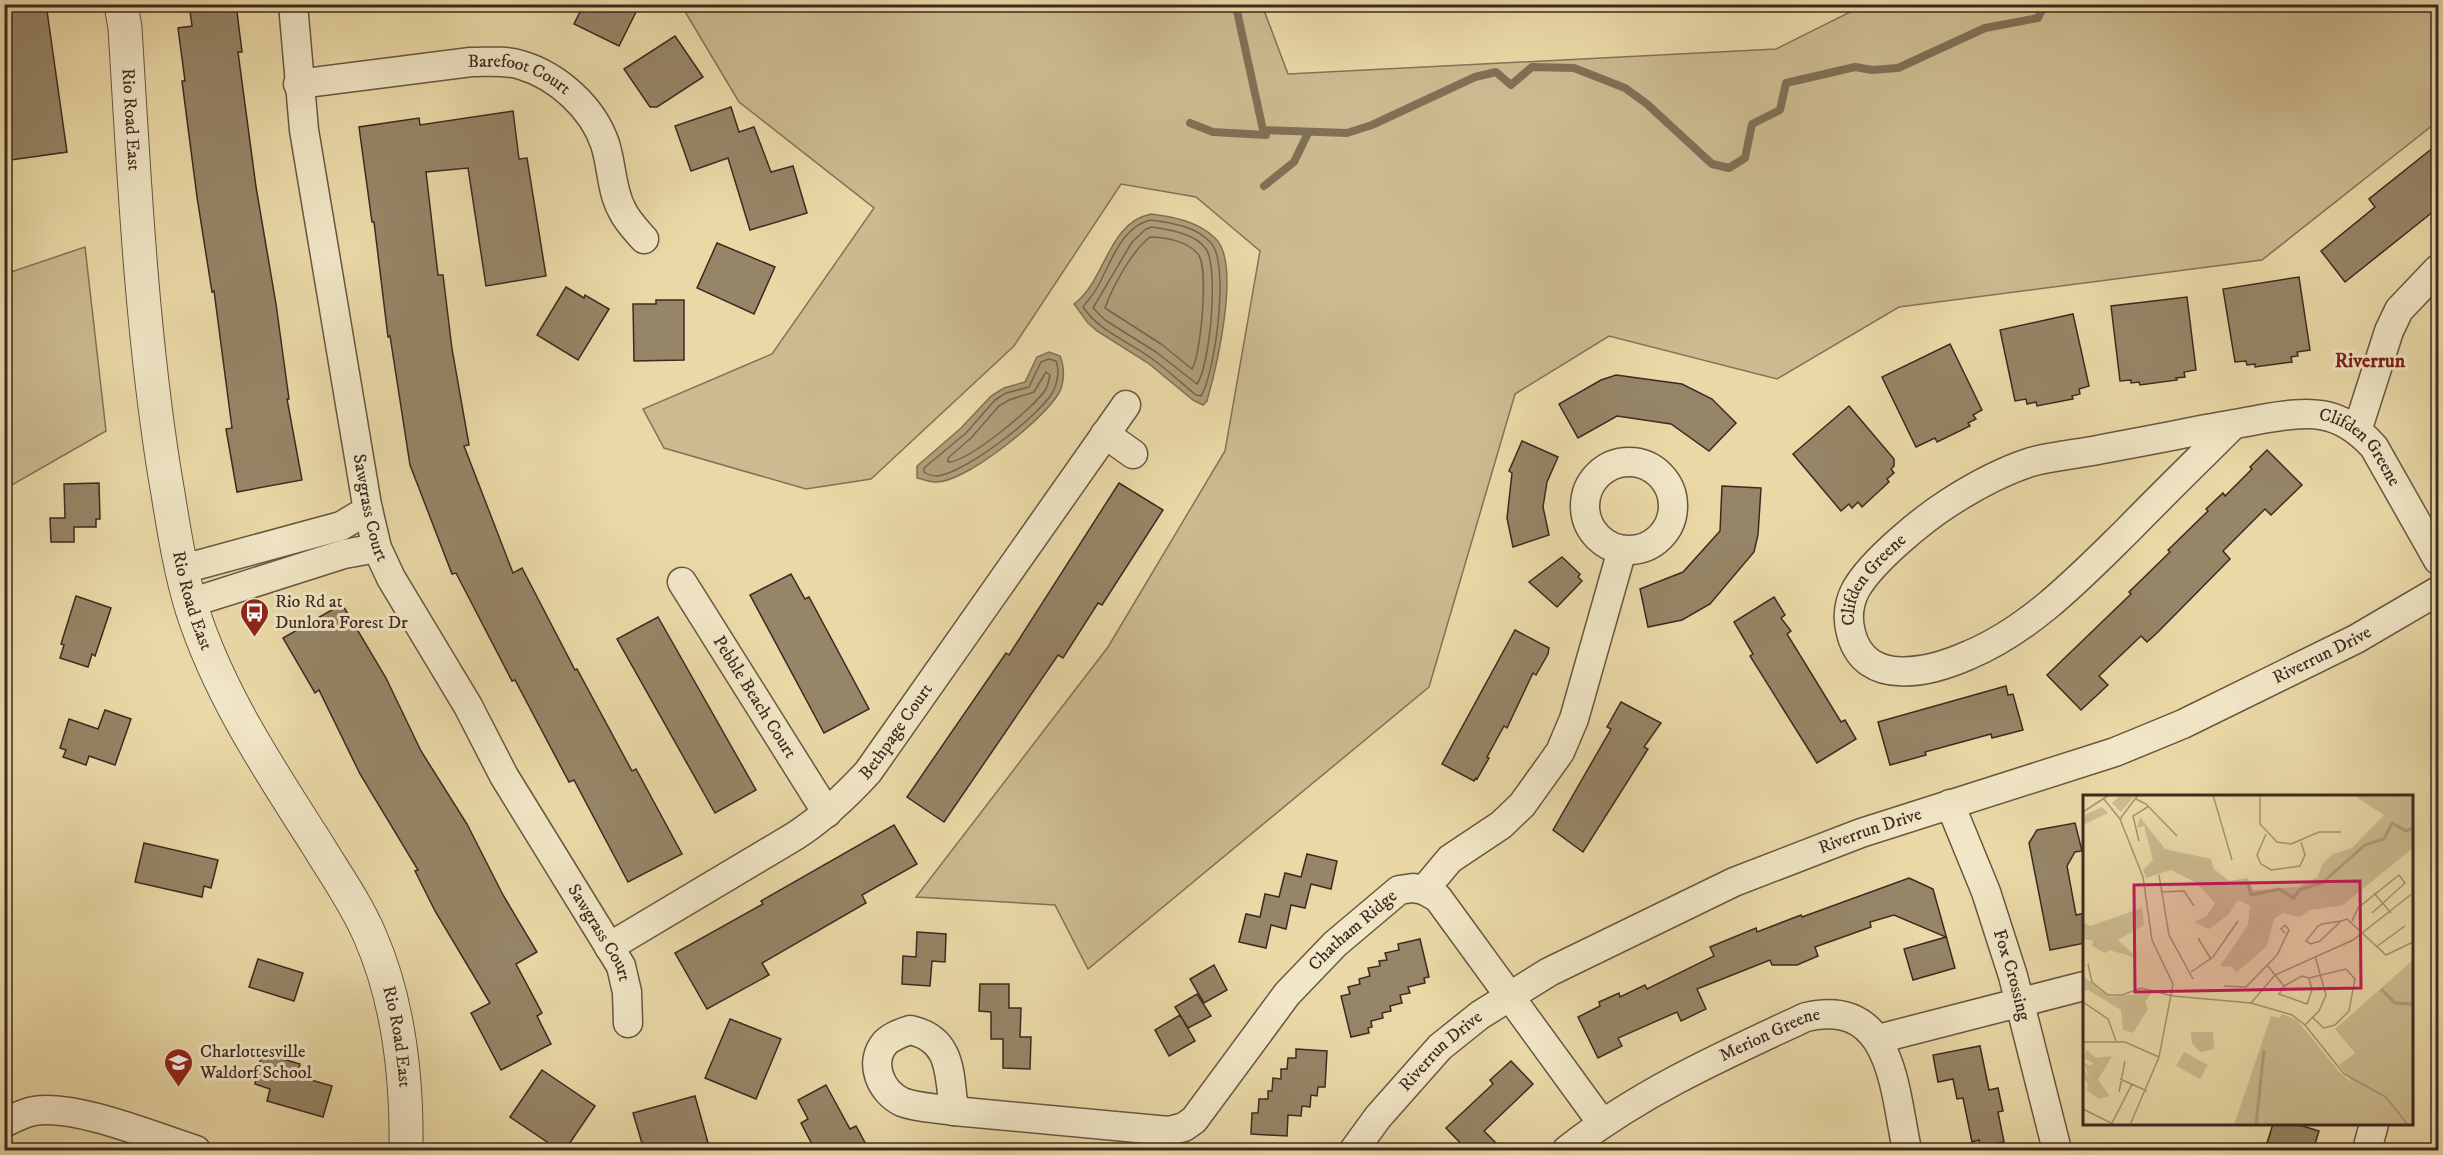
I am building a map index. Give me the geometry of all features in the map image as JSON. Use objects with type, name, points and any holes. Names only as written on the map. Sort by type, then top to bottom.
[{"type":"street","name":"Rio Road East","points":[[122,4],[140,266],[157,422],[173,525],[190,603],[221,684],[263,757],[350,897],[370,936],[385,978],[399,1044],[406,1114],[406,1150]]},
{"type":"street","name":"Sawgrass Court","points":[[292,4],[297,37],[298,84],[368,510],[377,548],[390,578],[468,706],[492,756],[609,947],[625,978],[628,1023]]},
{"type":"street","name":"Barefoot Court","points":[[298,84],[471,62],[509,63],[541,72],[561,85],[595,122],[605,143],[621,210],[644,239]]},
{"type":"street","points":[[2357,431],[2389,331],[2399,310],[2439,268]]},
{"type":"street","name":"Bethpage Court","points":[[609,947],[795,836],[827,813],[868,772],[1126,405]]},
{"type":"street","name":"Clifden Greene","points":[[2234,424],[2090,567],[2039,612],[2003,638],[1969,656],[1909,673],[1889,671],[1874,665],[1861,654],[1852,639],[1849,608],[1857,589],[1881,560],[1934,514],[1989,480],[2031,462],[2234,424],[2302,412],[2324,415],[2344,422],[2374,447],[2439,560]]},
{"type":"street","points":[[1105,434],[1133,454]]},
{"type":"street","points":[[183,569],[341,526],[368,510]]},
{"type":"street","points":[[190,603],[344,554],[377,548]]},
{"type":"street","name":"Chatham Ridge","points":[[954,1111],[1169,1131],[1184,1127],[1194,1120],[1287,994],[1335,944],[1399,891],[1413,888],[1424,890],[1450,859],[1501,825],[1522,805],[1560,752],[1574,719],[1622,550]]},
{"type":"street","name":"Pebble Beach Court","points":[[682,582],[827,813]]},
{"type":"street","name":"Riverrun Drive","points":[[1354,1150],[1378,1117],[1440,1047],[1507,996],[1549,972],[1734,882],[1861,833],[2115,752],[2183,724],[2356,639],[2439,591]]},
{"type":"street","name":"Fox Crossing","points":[[1950,804],[1986,892],[2020,1002],[2057,1150]]},
{"type":"street","points":[[1424,890],[1442,903],[1507,996],[1602,1123]]},
{"type":"street","points":[[1878,1039],[2083,986]]},
{"type":"street","name":"Merion Greene","points":[[1567,1150],[1602,1123],[1702,1065],[1806,1017],[1820,1014],[1839,1015],[1857,1021],[1878,1039],[1886,1054],[1907,1150]]},
{"type":"street","points":[[4,1124],[25,1113],[64,1112],[89,1116],[196,1150]]},
{"type":"street","points":[[2367,1150],[2373,1125]]},
{"type":"shaded area","points":[[681,5],[1262,5],[1288,74],[1776,49],[1864,5],[2438,5],[2438,121],[2262,260],[1899,307],[1777,379],[1609,336],[1515,394],[1429,687],[1088,969],[1055,905],[916,897],[1108,647],[1225,451],[1260,251],[1196,197],[1121,184],[1014,346],[871,479],[806,489],[664,448],[643,409],[772,354],[874,208],[739,102]]},
{"type":"shaded area","points":[[85,247],[106,431],[5,489],[5,274]]},
{"type":"water","points":[[1151,214],[1177,218],[1201,228],[1215,238],[1223,251],[1227,292],[1221,342],[1207,401],[1203,405],[1193,400],[1148,363],[1097,331],[1074,304],[1085,294],[1116,240],[1125,229],[1136,220]]},
{"type":"water","points":[[1049,352],[1060,356],[1063,366],[1063,382],[1060,392],[1036,420],[1001,449],[964,473],[948,480],[935,482],[917,478],[917,466],[961,428],[991,396],[1004,388],[1025,382],[1037,357]]},
{"type":"building","points":[[4,4],[46,4],[67,152],[4,161]]},
{"type":"building","points":[[189,4],[236,4],[242,52],[238,52],[256,187],[276,304],[289,399],[287,399],[302,480],[237,492],[226,429],[232,428],[214,291],[212,292],[197,197],[182,81],[185,81],[178,28],[192,26]]},
{"type":"building","points":[[584,4],[640,4],[619,46],[574,24]]},
{"type":"building","points":[[675,36],[703,77],[657,107],[650,107],[624,69]]},
{"type":"building","points":[[731,107],[739,132],[754,127],[771,172],[793,166],[807,213],[750,230],[728,158],[691,171],[675,126]]},
{"type":"building","points":[[513,111],[519,159],[527,158],[546,276],[486,286],[468,168],[426,172],[438,275],[443,275],[452,349],[469,445],[464,446],[513,573],[522,568],[575,670],[577,669],[632,771],[636,769],[682,854],[628,882],[574,780],[569,782],[515,680],[512,681],[456,573],[452,574],[410,465],[390,336],[388,337],[374,222],[372,222],[359,127],[419,118],[420,125]]},
{"type":"building","points":[[2439,143],[2439,207],[2345,282],[2321,251],[2375,207],[2369,199]]},
{"type":"building","points":[[717,243],[775,267],[754,314],[697,288]]},
{"type":"building","points":[[2299,277],[2310,350],[2297,352],[2298,356],[2291,357],[2292,362],[2255,367],[2255,364],[2247,365],[2246,361],[2235,362],[2223,289]]},
{"type":"building","points":[[566,287],[609,309],[578,360],[537,335]]},
{"type":"building","points":[[2187,297],[2196,370],[2184,372],[2185,377],[2176,378],[2177,380],[2140,385],[2139,382],[2131,383],[2131,380],[2120,381],[2111,306]]},
{"type":"building","points":[[656,300],[684,300],[684,360],[634,361],[633,304],[656,304]]},
{"type":"building","points":[[2073,314],[2089,386],[2079,389],[2080,394],[2072,396],[2073,399],[2037,406],[2036,402],[2027,404],[2026,399],[2015,401],[2000,330]]},
{"type":"building","points":[[1950,344],[1982,410],[1973,415],[1976,419],[1968,423],[1970,426],[1937,442],[1935,438],[1916,447],[1882,377]]},
{"type":"building","points":[[1616,375],[1682,384],[1712,399],[1736,423],[1709,451],[1671,424],[1617,416],[1578,438],[1559,404],[1601,380]]},
{"type":"building","points":[[1849,406],[1894,459],[1894,466],[1891,469],[1894,473],[1887,479],[1889,482],[1862,507],[1858,502],[1852,508],[1849,504],[1841,511],[1793,454]]},
{"type":"building","points":[[1522,441],[1558,457],[1547,482],[1543,507],[1549,535],[1513,547],[1507,518],[1512,473],[1509,471]]},
{"type":"building","points":[[2267,450],[2302,485],[2271,515],[2265,509],[2223,551],[2230,559],[2157,633],[2147,642],[2141,636],[2099,676],[2108,685],[2081,710],[2047,675],[2131,594],[2129,592],[2208,511],[2206,509],[2223,493],[2225,496]]},
{"type":"building","points":[[99,483],[100,519],[96,519],[96,527],[74,527],[74,542],[51,542],[50,518],[65,518],[64,484]]},
{"type":"building","points":[[1119,483],[1163,510],[1102,605],[1098,603],[1063,658],[1058,655],[944,822],[907,797],[1006,653],[1009,655]]},
{"type":"building","points":[[1722,486],[1761,488],[1758,535],[1754,552],[1710,604],[1682,620],[1648,627],[1640,589],[1683,572],[1720,531]]},
{"type":"building","points":[[1562,557],[1580,574],[1578,577],[1582,581],[1557,607],[1529,582]]},
{"type":"building","points":[[791,574],[805,599],[809,597],[869,709],[824,733],[750,595]]},
{"type":"building","points":[[76,596],[111,608],[95,656],[92,654],[88,667],[60,658],[64,645],[61,644]]},
{"type":"building","points":[[1774,597],[1785,615],[1781,618],[1791,631],[1787,634],[1841,722],[1845,720],[1856,739],[1817,763],[1750,656],[1753,654],[1734,622]]},
{"type":"building","points":[[342,604],[386,678],[421,751],[467,824],[503,895],[537,952],[516,964],[542,1013],[537,1016],[551,1044],[501,1070],[471,1013],[490,1003],[435,911],[415,871],[418,870],[360,774],[319,690],[315,693],[283,638]]},
{"type":"building","points":[[658,617],[756,790],[715,813],[617,639]]},
{"type":"building","points":[[1515,630],[1549,648],[1548,654],[1536,675],[1533,673],[1507,728],[1504,726],[1487,757],[1489,758],[1474,781],[1442,764]]},
{"type":"building","points":[[2006,686],[2008,695],[2013,694],[2023,730],[1992,738],[1991,734],[1925,752],[1926,755],[1890,765],[1878,722]]},
{"type":"building","points":[[1621,702],[1661,723],[1644,747],[1648,749],[1583,852],[1553,830],[1611,729],[1607,727]]},
{"type":"building","points":[[105,710],[131,719],[115,765],[89,756],[86,765],[63,757],[66,750],[60,748],[69,719],[98,729]]},
{"type":"building","points":[[2075,823],[2082,851],[2075,852],[2067,866],[2076,915],[2083,913],[2083,943],[2050,950],[2029,843],[2037,830]]},
{"type":"building","points":[[894,825],[917,864],[862,895],[866,903],[762,963],[769,975],[707,1009],[675,953],[763,904],[761,901]]},
{"type":"building","points":[[144,843],[218,860],[211,888],[204,886],[202,897],[135,882]]},
{"type":"building","points":[[1307,854],[1337,861],[1331,889],[1311,884],[1305,908],[1291,905],[1286,929],[1271,925],[1266,948],[1239,942],[1246,914],[1260,917],[1265,894],[1279,897],[1285,873],[1301,877]]},
{"type":"building","points":[[1909,878],[1933,889],[1955,968],[1913,980],[1904,949],[1946,937],[1894,915],[1870,922],[1871,927],[1815,947],[1818,956],[1797,965],[1772,965],[1770,960],[1697,989],[1706,1009],[1681,1021],[1677,1012],[1618,1038],[1622,1046],[1598,1058],[1578,1017],[1600,1006],[1599,1002],[1619,993],[1620,997],[1645,985],[1647,989],[1714,956],[1710,947],[1756,928],[1757,932]]},
{"type":"building","points":[[917,932],[946,934],[945,962],[932,961],[930,986],[902,984],[903,956],[916,957]]},
{"type":"building","points":[[1420,939],[1429,977],[1424,978],[1425,983],[1408,987],[1410,993],[1400,995],[1402,1003],[1390,1006],[1391,1011],[1382,1013],[1383,1018],[1371,1021],[1372,1027],[1368,1028],[1369,1033],[1351,1037],[1341,996],[1350,994],[1348,987],[1360,984],[1359,979],[1370,976],[1368,968],[1380,966],[1379,961],[1387,960],[1385,953],[1399,950],[1398,944]]},
{"type":"building","points":[[258,959],[303,973],[294,1001],[249,987]]},
{"type":"building","points":[[1214,965],[1227,990],[1204,1003],[1190,979]]},
{"type":"building","points":[[980,984],[1009,984],[1009,1008],[1021,1008],[1020,1037],[1031,1037],[1030,1069],[1003,1068],[1003,1039],[991,1039],[991,1012],[979,1011]]},
{"type":"building","points":[[1197,994],[1211,1016],[1188,1028],[1175,1007]]},
{"type":"building","points":[[1180,1015],[1195,1041],[1169,1056],[1155,1030]]},
{"type":"building","points":[[730,1019],[781,1039],[756,1099],[705,1078]]},
{"type":"building","points":[[1980,1046],[1989,1090],[1998,1088],[2003,1111],[1998,1112],[2004,1142],[1980,1146],[1979,1140],[1972,1142],[1963,1098],[1957,1099],[1953,1079],[1938,1082],[1933,1055]]},
{"type":"building","points":[[1296,1049],[1327,1051],[1325,1087],[1318,1087],[1317,1096],[1311,1095],[1310,1107],[1302,1106],[1301,1116],[1288,1115],[1287,1136],[1251,1134],[1252,1113],[1258,1113],[1259,1099],[1268,1099],[1268,1091],[1272,1091],[1273,1078],[1281,1079],[1281,1069],[1287,1069],[1288,1058],[1296,1058]]},
{"type":"building","points":[[262,1053],[300,1064],[297,1076],[332,1086],[323,1117],[267,1101],[270,1089],[255,1084]]},
{"type":"building","points":[[1511,1061],[1533,1084],[1484,1131],[1503,1150],[1467,1150],[1446,1128],[1493,1084],[1490,1080]]},
{"type":"building","points":[[542,1070],[595,1106],[565,1150],[559,1150],[510,1117]]},
{"type":"building","points":[[826,1085],[850,1129],[856,1126],[869,1150],[815,1150],[801,1123],[808,1119],[798,1100]]},
{"type":"building","points":[[695,1096],[710,1150],[644,1150],[633,1113]]},
{"type":"building","points":[[2273,1125],[2299,1125],[2319,1131],[2313,1150],[2278,1150],[2279,1147],[2267,1143]]},
{"type":"waterway","points":[[1237,11],[1263,130],[1347,133],[1372,125],[1475,77],[1496,72],[1511,85],[1532,67],[1574,68],[1625,88],[1647,104],[1712,164],[1729,168],[1745,158],[1752,124],[1780,110],[1786,83],[1855,67],[1872,70],[1898,68],[1985,28],[2038,18],[2045,4]]},
{"type":"waterway","points":[[1190,123],[1213,132],[1266,135],[1264,131]]},
{"type":"waterway","points":[[1264,186],[1294,162],[1308,133]]},
{"type":"place","name":"Rio Rd at Dunlora Forest Dr","points":[[254,638]]},
{"type":"place","name":"Charlottesville Waldorf School","points":[[179,1088]]},
{"type":"district","name":"Riverrun","points":[[2370,361]]}]
